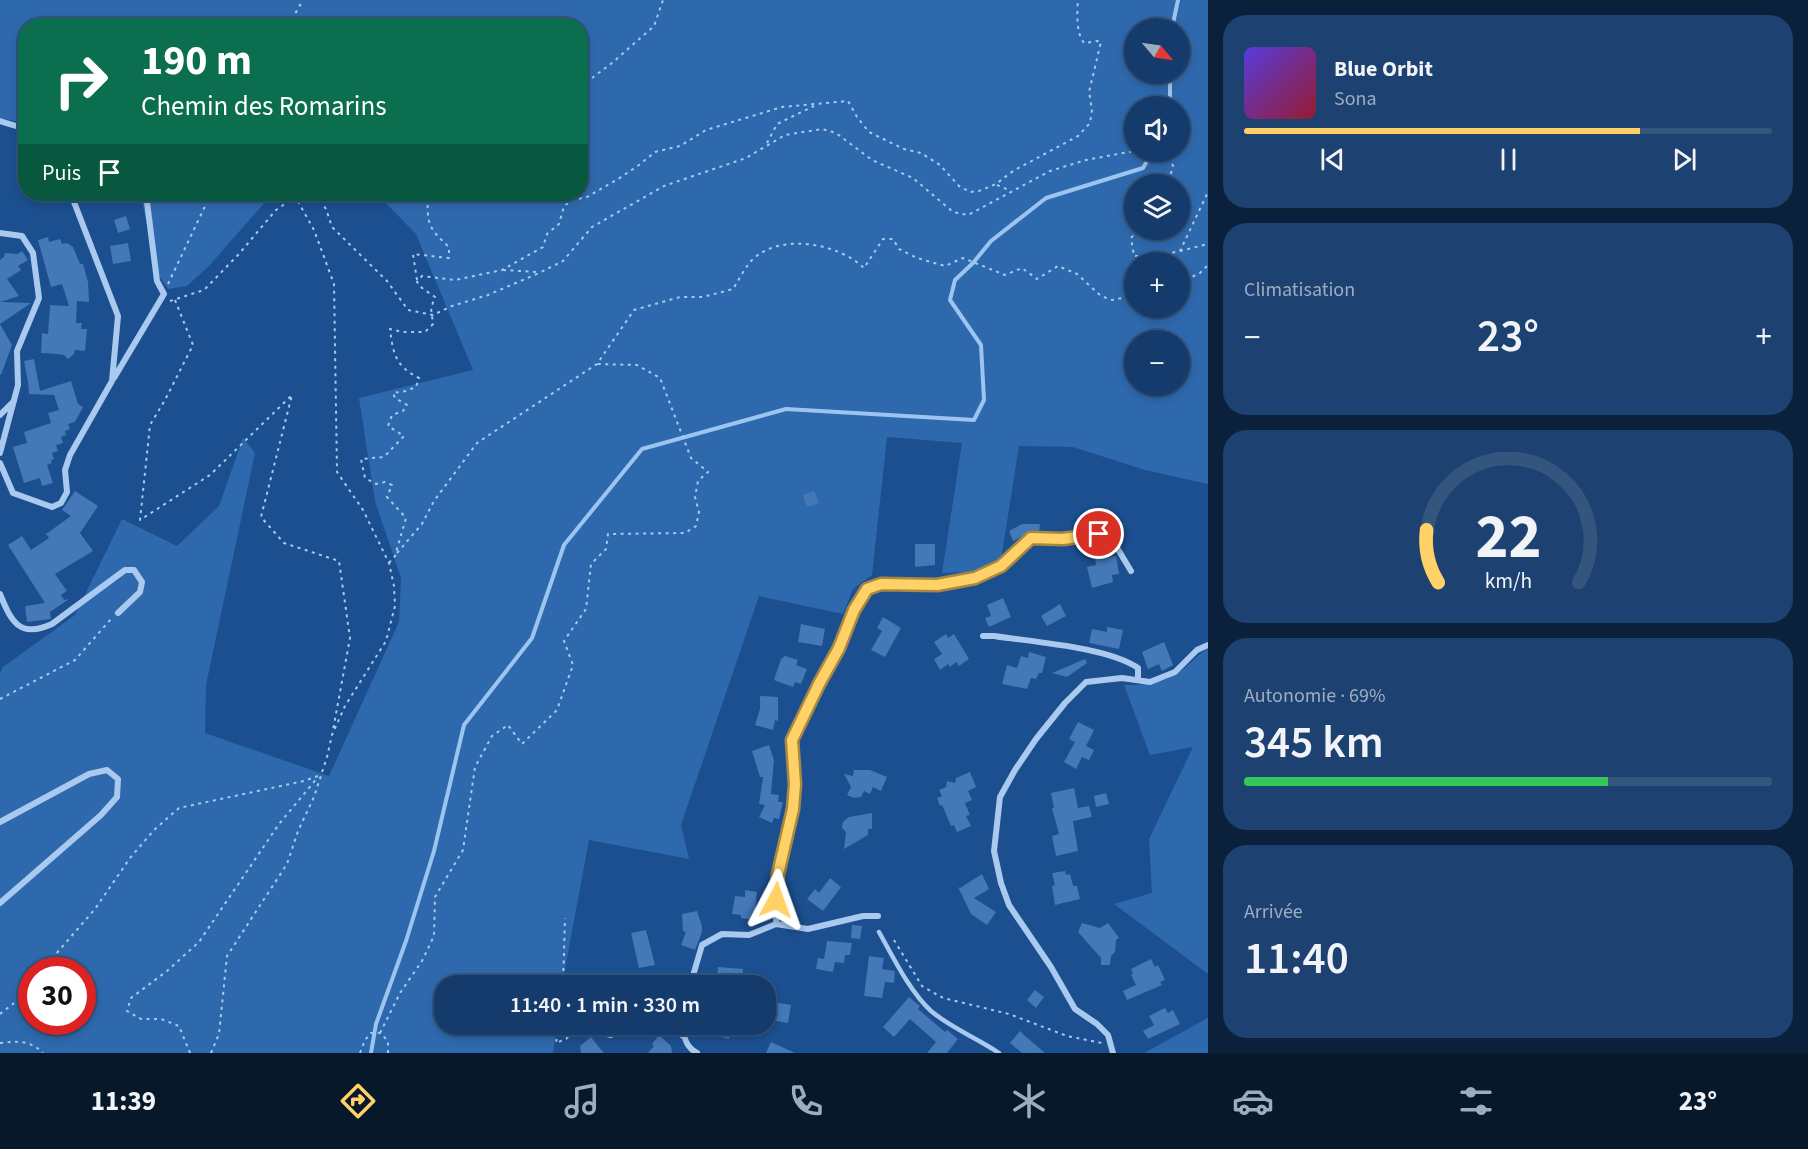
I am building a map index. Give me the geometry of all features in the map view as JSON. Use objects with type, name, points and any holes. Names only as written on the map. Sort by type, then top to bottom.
[{"type":"street","points":[[0,121],[18,127]]},
{"type":"street","points":[[0,463],[13,493],[52,507],[61,503],[67,492],[65,470],[70,455],[164,294],[157,281],[147,201]]},
{"type":"street","points":[[74,202],[118,316],[112,381]]},
{"type":"street","points":[[0,233],[22,236],[33,253],[39,298],[16,351],[18,385],[0,453]]},
{"type":"street","points":[[0,415],[15,400]]},
{"type":"street","points":[[776,924],[778,874],[793,809],[795,784],[792,740],[839,648],[854,610],[867,589],[881,584],[937,585],[975,578],[1001,566],[1031,538],[1063,539],[1099,534],[1113,541],[1131,571]]},
{"type":"street","points":[[0,594],[10,619],[20,627],[40,630],[52,624],[125,570],[134,570],[142,582],[140,592],[118,613]]},
{"type":"street","points":[[983,636],[1096,652],[1127,661],[1138,668],[1138,680]]},
{"type":"street","points":[[1113,1053],[1108,1035],[1097,1023],[1075,1009],[1051,967],[1022,928],[1009,905],[1001,883],[994,851],[1000,797],[1015,770],[1065,703],[1086,682],[1122,678],[1150,682],[1174,672],[1197,650],[1208,645]]},
{"type":"street","points":[[0,822],[88,774],[107,770],[118,779],[117,797],[101,815],[0,903]]},
{"type":"street","points":[[693,975],[702,945],[722,934],[749,935],[776,924],[808,929],[863,916],[878,916]]},
{"type":"street","points":[[683,1036],[692,1050],[697,1053]]},
{"type":"lane","points":[[879,932],[897,964],[929,1009],[946,1022],[999,1053]]},
{"type":"path","points":[[293,18],[303,0]]},
{"type":"path","points":[[588,81],[654,26],[663,0]]},
{"type":"path","points":[[588,196],[618,180],[655,152],[680,146],[706,130],[782,107],[848,101],[869,132],[904,149],[921,153],[940,165],[959,186],[970,192],[979,191],[996,184],[1013,171],[1078,136],[1090,123],[1092,110],[1089,92],[1101,42],[1084,43],[1081,39],[1078,31],[1078,0]]},
{"type":"path","points":[[766,145],[777,124],[817,104]]},
{"type":"path","points":[[321,201],[332,227],[387,281],[408,310],[433,315],[452,306],[488,295],[563,261],[592,227],[664,186],[746,158],[785,135],[822,129],[836,133],[872,160],[913,178],[953,212],[968,215],[1050,171],[1086,160],[1124,153]]},
{"type":"path","points":[[996,184],[1011,191]]},
{"type":"path","points":[[1180,251],[1208,192]]},
{"type":"path","points":[[208,201],[164,294],[169,301],[204,290],[238,255],[276,210],[289,201]]},
{"type":"path","points":[[300,201],[314,230],[334,284],[337,472],[363,510],[389,563],[394,586],[395,606],[386,641],[345,706],[332,735]]},
{"type":"path","points":[[395,556],[406,518],[387,497],[392,485],[385,482],[376,484],[365,478],[361,459],[384,457],[404,436],[388,426],[392,416],[402,411],[407,405],[395,398],[393,393],[416,387],[419,378],[402,367],[393,352],[390,328],[402,332],[425,332],[433,324],[431,308],[435,297],[417,282],[413,254],[449,258],[449,248],[434,233],[427,218],[428,201]]},
{"type":"path","points":[[502,270],[543,247],[547,234],[559,224],[564,206],[572,201]]},
{"type":"path","points":[[389,563],[422,524],[434,501],[477,443],[597,364],[634,309],[680,297],[703,297],[733,289],[752,260],[778,245],[810,244],[854,259],[864,268],[883,239],[893,239],[899,249],[917,258],[945,266],[963,258],[1005,275],[1023,268],[1037,279],[1058,266],[1077,273],[1101,296],[1112,300],[1124,298]]},
{"type":"path","points":[[1131,240],[1134,256],[1158,256],[1208,244]]},
{"type":"path","points":[[1190,278],[1200,273],[1208,265]]},
{"type":"path","points":[[417,282],[422,276],[455,280],[502,270],[539,273]]},
{"type":"path","points":[[175,300],[193,345],[150,425],[140,520],[210,475],[292,394],[261,517],[284,543],[339,561],[350,638],[332,735],[314,797],[298,831],[287,864],[227,956],[219,1034],[211,1053]]},
{"type":"path","points":[[380,1033],[400,993],[422,961],[434,936],[435,897],[463,850],[475,767],[480,756],[492,736],[508,725],[522,744],[557,710],[573,665],[564,640],[586,609],[591,564],[606,549],[609,534],[685,534],[696,526],[699,512],[694,497],[698,481],[708,472],[691,458],[660,378],[637,365],[597,364]]},
{"type":"path","points":[[0,699],[75,660],[118,613]]},
{"type":"path","points":[[53,957],[95,909],[129,858],[154,830],[179,808],[304,781],[320,775]]},
{"type":"path","points":[[190,1053],[179,1026],[161,1019],[141,1019],[127,1011],[131,998],[168,971],[199,942],[279,824],[320,775]]},
{"type":"path","points":[[563,975],[565,918]]},
{"type":"path","points":[[890,934],[922,986],[943,998],[1009,1014],[1067,1036],[1111,1044]]},
{"type":"path","points":[[0,1014],[18,1000]]},
{"type":"path","points":[[360,1053],[365,1040],[371,1033],[380,1033],[388,1041],[388,1053]]},
{"type":"path","points":[[557,1035],[556,1043],[570,1035]]},
{"type":"path","points":[[0,1043],[14,1041],[34,1044],[43,1053]]},
{"type":"shaded area","points":[[0,0],[1208,0],[1208,484],[1145,470],[1073,447],[1019,446],[1001,560],[970,572],[942,573],[962,443],[887,437],[872,575],[853,589],[843,614],[759,596],[681,825],[689,859],[589,840],[564,975],[434,975],[434,1035],[556,1035],[553,1053],[0,1053],[0,673],[3,667],[75,615],[122,519],[177,546],[219,506],[243,438],[255,453],[206,685],[205,733],[329,776],[399,622],[401,578],[375,501],[359,398],[473,370],[416,234],[384,201],[588,201],[588,18],[18,18],[18,122],[0,118]]},
{"type":"shaded area","points":[[142,201],[266,201],[209,266],[187,286],[168,289],[159,276]]},
{"type":"shaded area","points":[[1208,649],[1208,974],[1114,904],[1152,893],[1149,839],[1193,747],[1150,755],[1124,685],[1165,680],[1182,670]]},
{"type":"shaded area","points":[[1208,1018],[1208,1053],[1144,1053]]},
{"type":"building","points":[[126,216],[130,229],[118,233],[114,220]]},
{"type":"building","points":[[48,237],[49,242],[60,239],[62,244],[67,243],[73,247],[80,264],[83,264],[88,282],[89,302],[77,301],[76,323],[82,323],[81,329],[87,329],[85,351],[75,350],[68,359],[64,355],[41,353],[42,333],[48,334],[50,305],[69,306],[62,284],[51,287],[38,240]]},
{"type":"building","points":[[128,243],[131,261],[113,264],[110,246]]},
{"type":"building","points":[[22,251],[28,260],[18,266],[21,270],[7,279],[19,296],[0,302],[0,260],[5,253],[18,254]]},
{"type":"building","points":[[0,302],[31,303],[0,324]]},
{"type":"building","points":[[0,324],[12,345],[1,375],[0,374]]},
{"type":"building","points":[[34,359],[40,391],[71,381],[78,404],[83,407],[75,422],[68,424],[70,429],[65,431],[66,435],[61,437],[63,443],[56,445],[58,451],[52,453],[54,459],[47,465],[53,483],[42,486],[40,478],[24,483],[13,447],[27,443],[24,432],[51,423],[48,413],[59,410],[54,395],[29,394],[24,361]]},
{"type":"building","points":[[75,491],[98,506],[80,533],[93,551],[55,574],[67,591],[61,595],[64,600],[69,599],[50,612],[51,619],[27,622],[25,606],[45,603],[8,545],[22,536],[31,550],[49,538],[46,534],[71,516],[62,510]]},
{"type":"building","points":[[814,491],[819,503],[807,507],[803,495]]},
{"type":"building","points":[[1022,524],[1040,524],[1039,533],[1030,533],[1013,541],[1009,531]]},
{"type":"building","points":[[915,544],[935,544],[935,565],[915,567]]},
{"type":"building","points":[[1116,556],[1119,574],[1112,575],[1113,582],[1092,588],[1087,567],[1096,565],[1095,559]]},
{"type":"building","points":[[1003,598],[1011,617],[989,627],[985,618],[991,616],[987,605]]},
{"type":"building","points":[[1060,604],[1066,616],[1047,626],[1041,616]]},
{"type":"building","points":[[883,617],[901,628],[885,657],[871,650],[882,631],[877,628]]},
{"type":"building","points":[[801,624],[825,629],[822,646],[798,642]]},
{"type":"building","points":[[1107,627],[1123,630],[1119,649],[1089,643],[1092,629],[1107,632]]},
{"type":"building","points":[[946,634],[948,638],[954,634],[969,659],[959,666],[956,662],[940,670],[934,659],[942,654],[934,642]]},
{"type":"building","points":[[1164,642],[1173,665],[1162,671],[1159,664],[1148,669],[1142,652]]},
{"type":"building","points":[[1029,652],[1046,657],[1042,673],[1039,673],[1036,679],[1031,678],[1027,689],[1002,684],[1007,665],[1017,668],[1021,656],[1028,658]]},
{"type":"building","points":[[785,656],[798,660],[796,665],[807,669],[801,684],[795,682],[793,687],[774,680],[781,659]]},
{"type":"building","points":[[1085,659],[1087,663],[1067,677],[1052,673]]},
{"type":"building","points":[[760,696],[778,697],[778,721],[775,720],[773,730],[755,725],[760,709]]},
{"type":"building","points":[[1078,722],[1094,730],[1086,746],[1094,750],[1089,760],[1082,757],[1076,769],[1064,762],[1075,742],[1069,739]]},
{"type":"building","points":[[769,745],[774,760],[771,794],[779,795],[778,802],[783,802],[779,819],[774,818],[772,823],[759,817],[765,805],[759,804],[763,777],[760,777],[752,751]]},
{"type":"building","points":[[854,770],[870,770],[887,777],[881,791],[873,787],[870,794],[864,791],[861,797],[854,798],[847,795],[851,787],[844,774],[853,776]]},
{"type":"building","points":[[970,772],[976,787],[968,791],[972,800],[965,803],[970,815],[966,816],[971,826],[957,832],[954,825],[951,826],[937,798],[942,796],[939,790],[946,787],[947,781],[955,783],[956,778]]},
{"type":"building","points":[[1074,788],[1078,808],[1089,806],[1092,817],[1073,821],[1078,851],[1056,856],[1052,836],[1059,834],[1052,808],[1054,808],[1051,793]]},
{"type":"building","points":[[1106,793],[1109,804],[1096,807],[1094,796]]},
{"type":"building","points":[[872,813],[872,829],[868,829],[868,835],[844,849],[846,832],[842,828],[843,822],[849,817]]},
{"type":"building","points":[[1065,871],[1066,875],[1070,874],[1073,886],[1077,886],[1080,899],[1055,905],[1052,886],[1055,885],[1052,873]]},
{"type":"building","points":[[982,874],[989,889],[974,898],[996,912],[987,925],[971,914],[958,887],[960,888]]},
{"type":"building","points":[[830,878],[841,887],[823,911],[807,899],[815,889],[819,893]]},
{"type":"building","points":[[745,890],[757,892],[754,920],[732,914],[735,896],[745,897]]},
{"type":"building","points":[[697,911],[702,932],[695,950],[681,945],[686,932],[683,931],[682,914]]},
{"type":"building","points":[[1082,923],[1100,928],[1108,923],[1119,938],[1116,940],[1115,952],[1111,956],[1110,965],[1101,965],[1101,958],[1078,932]]},
{"type":"building","points":[[852,925],[862,926],[860,939],[851,938]]},
{"type":"building","points":[[646,930],[655,965],[639,968],[631,933]]},
{"type":"building","points":[[827,941],[852,943],[850,955],[845,955],[844,963],[835,962],[833,972],[816,969],[818,958],[824,959]]},
{"type":"building","points":[[869,956],[884,958],[882,969],[895,971],[894,983],[885,982],[882,998],[864,996]]},
{"type":"building","points":[[1151,959],[1155,967],[1158,965],[1165,980],[1160,982],[1162,985],[1127,1000],[1123,991],[1136,985],[1131,969]]},
{"type":"building","points":[[718,967],[743,969],[743,975],[717,975]]},
{"type":"building","points":[[1035,990],[1044,997],[1036,1008],[1027,1000]]},
{"type":"building","points":[[909,997],[920,1006],[918,1009],[945,1032],[947,1030],[958,1039],[947,1053],[927,1053],[936,1042],[910,1019],[894,1037],[883,1027]]},
{"type":"building","points":[[776,1002],[791,1005],[788,1023],[776,1021]]},
{"type":"building","points":[[1165,1008],[1168,1013],[1173,1010],[1180,1024],[1148,1039],[1143,1031],[1154,1025],[1149,1016]]},
{"type":"building","points":[[1020,1031],[1045,1053],[1022,1053],[1010,1043]]},
{"type":"building","points":[[659,1035],[671,1046],[672,1053],[648,1053],[654,1046],[652,1044]]},
{"type":"building","points":[[714,1035],[730,1035],[729,1039]]},
{"type":"building","points":[[591,1037],[604,1053],[581,1053],[580,1046]]},
{"type":"building","points":[[771,1042],[795,1053],[766,1053]]},
{"type":"waterway","points":[[1174,18],[1178,0]]},
{"type":"waterway","points":[[1170,84],[1170,96]]},
{"type":"waterway","points":[[371,1053],[376,1024],[406,941],[434,851],[464,725],[532,638],[564,545],[642,449],[786,409],[974,420],[984,400],[981,345],[950,300],[955,280],[991,241],[1046,198],[1143,168],[1146,162]]},
{"type":"route","points":[[776,900],[778,874],[793,809],[795,784],[792,740],[839,648],[854,610],[867,589],[881,584],[937,585],[975,578],[1001,566],[1031,538],[1063,539],[1099,534]]}]
